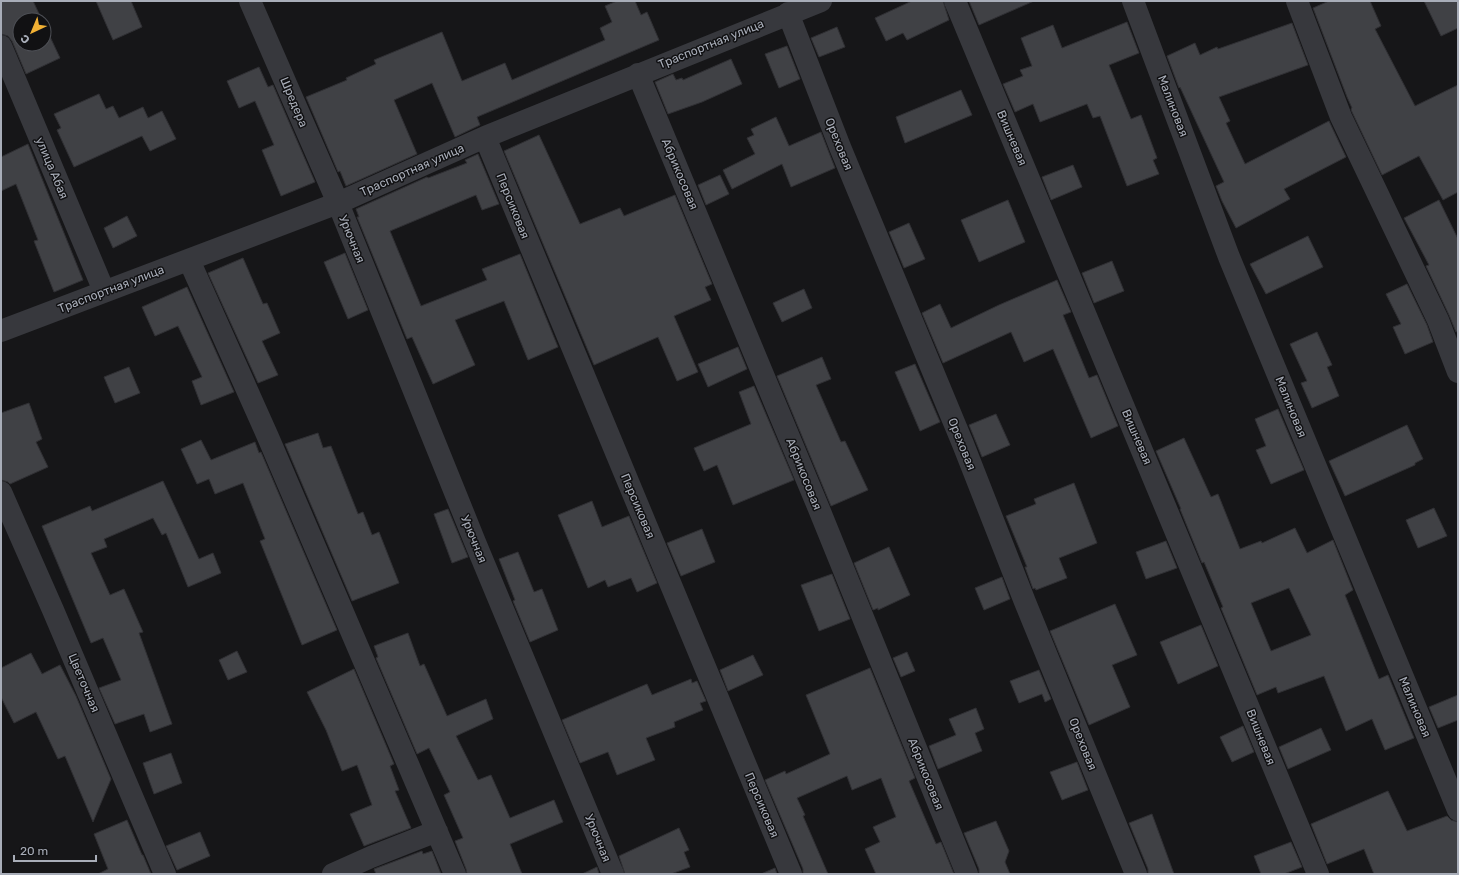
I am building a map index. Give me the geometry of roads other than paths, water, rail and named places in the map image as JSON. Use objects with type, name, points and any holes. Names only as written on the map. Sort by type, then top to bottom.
[{"type":"street","name":"Шредера","points":[[250,1],[338,203]]},
{"type":"street","name":"Траспортная улица","points":[[1,331],[338,203],[485,137],[821,1]]},
{"type":"street","name":"Вишневая","points":[[955,1],[1318,874]]},
{"type":"street","name":"Малиновая","points":[[1133,1],[1229,257],[1458,810]]},
{"type":"street","points":[[1297,1],[1341,117],[1438,320],[1458,372]]},
{"type":"street","name":"Ореховая","points":[[788,14],[840,147],[963,444],[1025,602],[1136,874]]},
{"type":"street","name":"улица Абая","points":[[1,46],[104,291]]},
{"type":"street","name":"Абрикосовая","points":[[638,74],[816,502],[967,874]]},
{"type":"street","name":"Персиковая","points":[[485,137],[791,874]]},
{"type":"street","name":"Урючная","points":[[338,203],[475,542],[613,874]]},
{"type":"street","points":[[189,260],[271,445],[455,874]]},
{"type":"street","name":"Цветочная","points":[[1,492],[53,610],[165,874]]},
{"type":"street","points":[[333,874],[437,831]]}]
